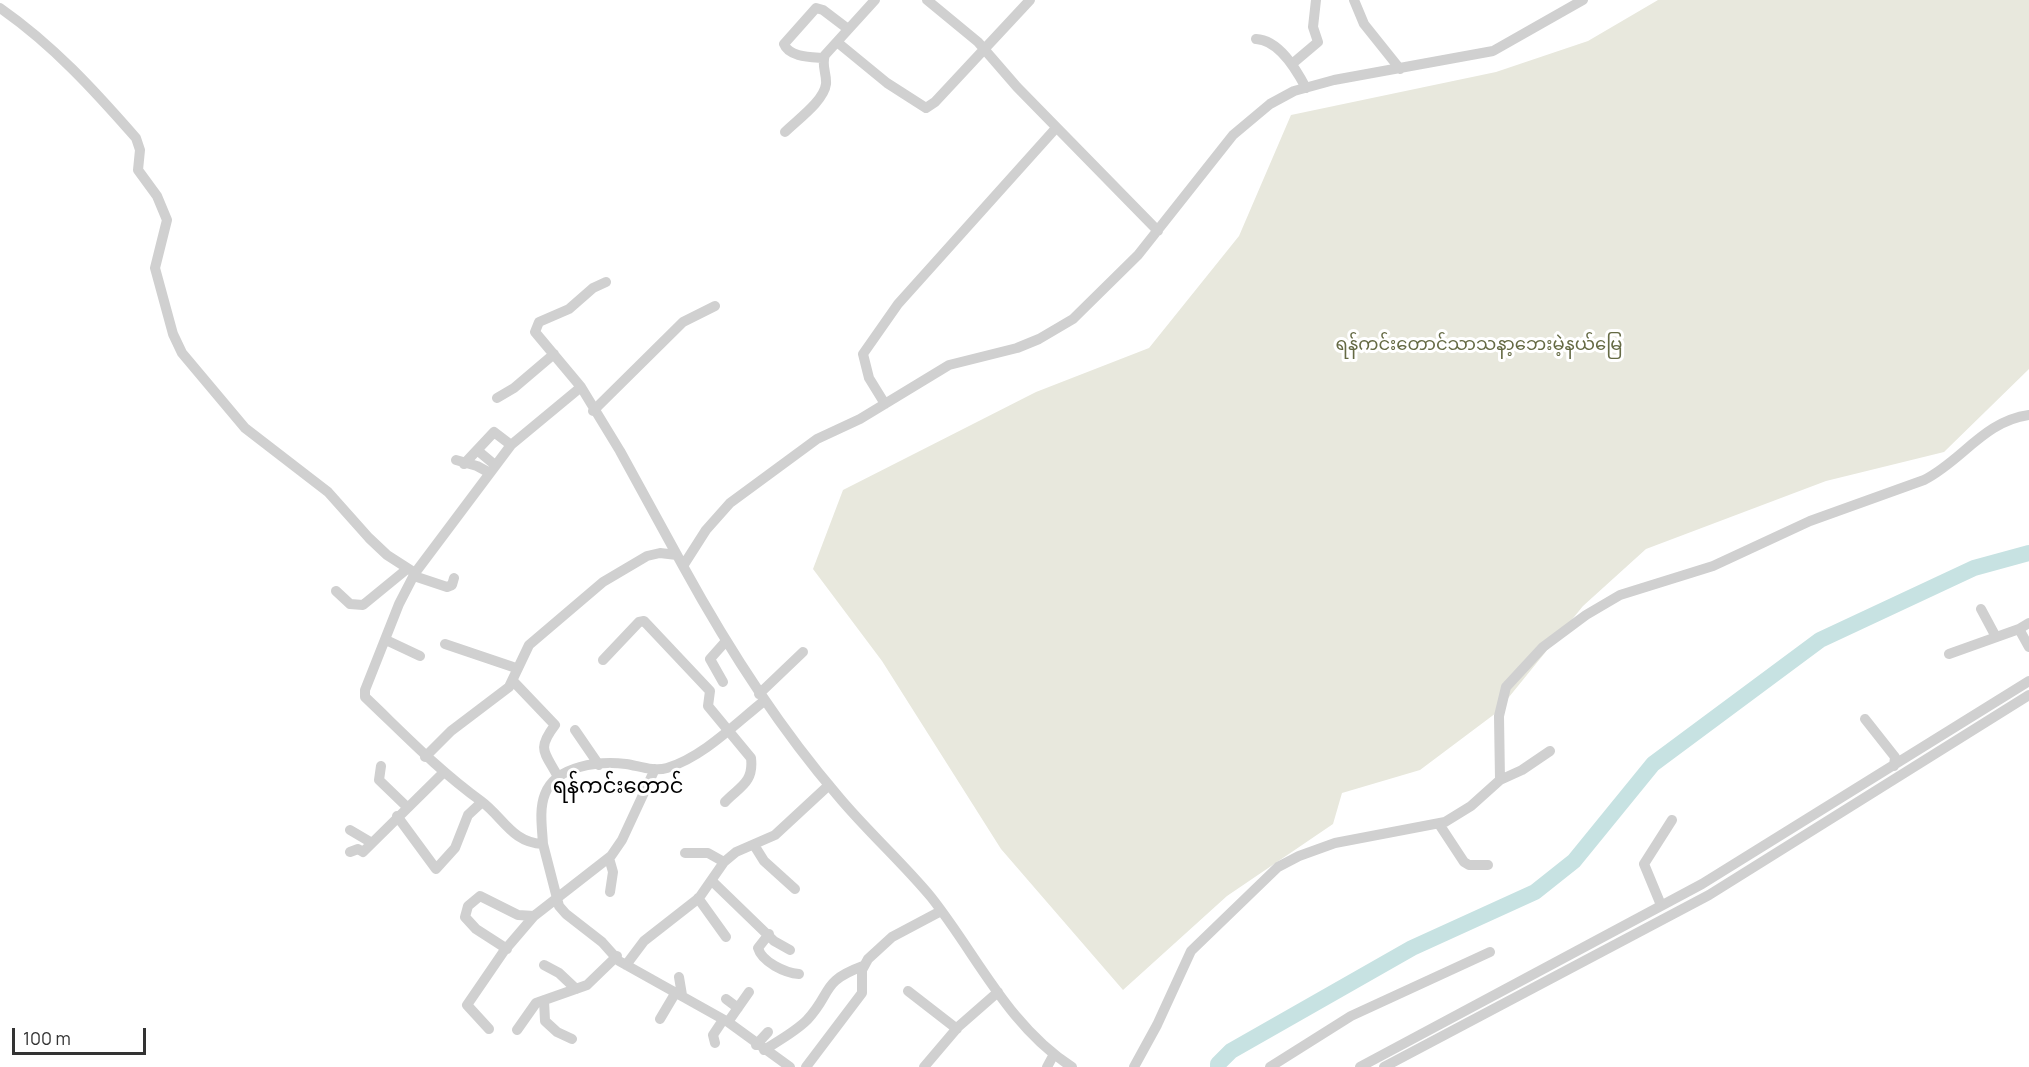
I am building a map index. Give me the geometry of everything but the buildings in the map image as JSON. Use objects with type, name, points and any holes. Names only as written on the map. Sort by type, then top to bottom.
[{"type":"street","points":[[785,132],[824,92],[826,82],[823,58],[875,0]]},
{"type":"street","points":[[927,0],[984,48],[1056,128],[1158,231]]},
{"type":"street","points":[[837,42],[887,83],[926,108],[935,102],[1030,0]]},
{"type":"street","points":[[1292,64],[1318,42],[1313,22],[1316,0]]},
{"type":"street","points":[[1354,0],[1364,24],[1400,69]]},
{"type":"street","points":[[683,566],[717,516],[752,484],[817,439],[860,419],[949,365],[1017,348],[1064,325],[1111,285],[1158,231],[1233,135],[1270,104],[1306,88],[1368,72],[1400,69],[1493,51],[1583,0]]},
{"type":"street","points":[[0,8],[30,29],[84,78],[136,138],[140,150],[138,171],[157,196],[167,220],[155,268],[171,328],[182,353],[245,428],[328,492],[369,537],[412,573],[447,586],[452,585],[454,578]]},
{"type":"street","points":[[823,58],[796,54],[789,51],[784,44],[816,8],[823,10],[848,29]]},
{"type":"street","points":[[1256,39],[1270,43],[1292,64],[1306,88]]},
{"type":"street","points":[[885,404],[869,378],[863,354],[876,333],[898,304],[1056,128]]},
{"type":"street","points":[[606,282],[593,288],[569,309],[539,322],[535,332],[581,387],[593,411],[620,451],[726,641],[762,697],[829,785],[941,911],[1029,1033],[1072,1067]]},
{"type":"street","points":[[593,411],[683,322],[715,306]]},
{"type":"street","points":[[497,398],[514,388],[554,354]]},
{"type":"street","points":[[543,844],[532,843],[520,838],[482,802],[443,773],[365,697],[365,690],[412,573],[511,445],[581,387]]},
{"type":"street","points":[[1500,780],[1499,716],[1506,687],[1543,647],[1586,615],[1620,595],[1713,566],[1810,521],[1924,480],[1938,472],[1994,426],[2012,418],[2029,415]]},
{"type":"street","points":[[492,469],[460,462],[477,450],[494,432],[511,445]]},
{"type":"street","points":[[477,450],[492,469]]},
{"type":"street","points":[[425,756],[451,731],[504,692],[513,681],[524,651],[614,573],[647,555],[660,553],[677,555]]},
{"type":"street","points":[[336,591],[350,604],[363,605],[412,573]]},
{"type":"street","points":[[1981,609],[1996,637]]},
{"type":"street","points":[[603,660],[639,622],[644,621],[710,691],[708,706],[749,755],[752,764],[742,789],[725,802]]},
{"type":"street","points":[[1950,654],[2024,626],[2029,647]]},
{"type":"street","points":[[386,640],[420,656]]},
{"type":"street","points":[[723,682],[710,659],[726,641]]},
{"type":"street","points":[[445,644],[516,668]]},
{"type":"street","points":[[790,1067],[725,1021],[626,965],[566,914],[557,899],[543,844],[543,803],[546,792],[558,777],[577,768],[622,764],[666,769],[676,764],[730,730],[802,652]]},
{"type":"street","points":[[513,681],[555,725],[543,740],[543,746],[558,777]]},
{"type":"street","points":[[1384,1067],[1628,930],[1661,905],[1702,884],[2029,682]]},
{"type":"street","points":[[1360,1067],[1628,930],[1709,894],[2029,695]]},
{"type":"street","points":[[1865,719],[1895,757],[1894,766]]},
{"type":"street","points":[[575,730],[599,765]]},
{"type":"street","points":[[1134,1067],[1158,1025],[1191,951],[1278,867],[1299,855],[1335,843],[1439,824],[1471,806],[1500,780],[1522,770],[1550,751]]},
{"type":"street","points":[[381,766],[379,780],[407,807]]},
{"type":"street","points":[[489,1029],[467,1005],[534,916],[609,858],[622,840],[655,769]]},
{"type":"street","points":[[350,852],[358,849],[363,852],[443,773]]},
{"type":"street","points":[[626,965],[644,941],[698,898],[724,862],[736,852],[775,835],[829,785]]},
{"type":"street","points":[[397,816],[436,869],[455,848],[468,814],[482,802]]},
{"type":"street","points":[[1661,905],[1644,864],[1672,820]]},
{"type":"street","points":[[1439,824],[1464,862],[1469,865],[1488,865]]},
{"type":"street","points":[[350,830],[372,843]]},
{"type":"street","points":[[754,845],[764,861],[795,889]]},
{"type":"street","points":[[685,853],[708,853],[724,862]]},
{"type":"street","points":[[609,858],[613,872],[610,892]]},
{"type":"street","points":[[712,881],[774,941],[790,950]]},
{"type":"street","points":[[507,949],[469,924],[465,917],[468,906],[480,896],[518,915],[534,916]]},
{"type":"street","points":[[698,898],[726,937]]},
{"type":"street","points":[[760,1047],[807,1020],[833,981],[842,974],[863,966],[892,937],[941,911]]},
{"type":"street","points":[[769,934],[758,948],[759,952],[773,965],[791,974],[799,974]]},
{"type":"street","points":[[1270,1067],[1351,1016],[1490,952]]},
{"type":"street","points":[[517,1029],[534,1005],[591,983],[617,956]]},
{"type":"street","points":[[544,965],[576,989]]},
{"type":"street","points":[[806,1067],[862,993],[863,966]]},
{"type":"street","points":[[660,1019],[679,994],[680,977]]},
{"type":"street","points":[[715,1043],[713,1035],[738,1008],[749,992]]},
{"type":"street","points":[[908,992],[957,1029]]},
{"type":"street","points":[[924,1067],[957,1029],[998,992]]},
{"type":"street","points":[[726,999],[738,1008]]},
{"type":"street","points":[[544,1000],[545,1021],[557,1032],[572,1039]]},
{"type":"street","points":[[760,1047],[768,1032]]},
{"type":"street","points":[[1047,1067],[1054,1054]]},
{"type":"green space","name":"ရန်ကင်းတောင်သာသနာ့ဘေးမဲ့နယ်မြေ","points":[[1658,0],[2029,0],[2029,369],[1944,452],[1826,481],[1646,549],[1583,606],[1496,713],[1420,770],[1342,793],[1333,824],[1227,896],[1123,990],[1001,849],[882,661],[813,569],[843,490],[1036,392],[1149,348],[1239,236],[1291,115],[1496,72],[1588,41]]},
{"type":"waterway","points":[[1218,1067],[1218,1064],[1231,1051],[1412,948],[1535,892],[1574,861],[1653,764],[1820,640],[1974,568],[2029,553]]},
{"type":"district","name":"ရန်ကင်းတောင်","points":[[618,787]]}]
